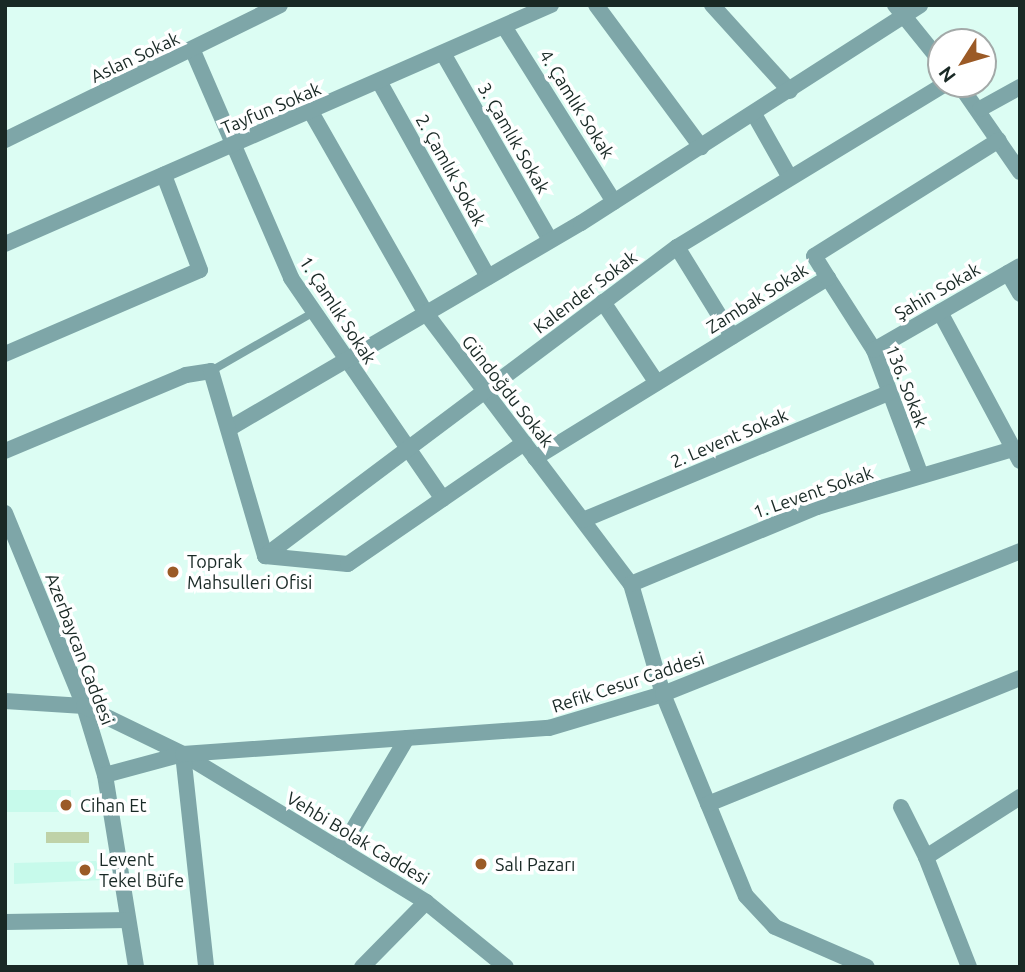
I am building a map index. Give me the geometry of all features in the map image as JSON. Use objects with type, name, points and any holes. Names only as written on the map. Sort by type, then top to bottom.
[{"type":"street","points":[[242,5],[249,21]]},
{"type":"street","name":"Aslan Sokak","points":[[5,140],[193,51],[280,5]]},
{"type":"street","name":"Tayfun Sokak","points":[[5,244],[444,55],[551,5]]},
{"type":"street","points":[[596,5],[701,147]]},
{"type":"street","points":[[712,5],[790,91]]},
{"type":"street","points":[[230,428],[614,202],[790,91],[899,11],[920,5]]},
{"type":"street","points":[[899,11],[927,45]]},
{"type":"street","name":"4. Çamlık Sokak","points":[[505,28],[614,202]]},
{"type":"street","name":"1. Çamlık Sokak","points":[[193,51],[231,146],[291,278],[443,499]]},
{"type":"street","name":"3. Çamlık Sokak","points":[[444,55],[550,240]]},
{"type":"street","name":"2. Çamlık Sokak","points":[[380,83],[488,277]]},
{"type":"street","points":[[979,109],[1020,87]]},
{"type":"street","name":"Kalender Sokak","points":[[265,556],[677,247],[789,176],[927,95]]},
{"type":"street","points":[[970,98],[1020,172]]},
{"type":"street","name":"Gündoğdu Sokak","points":[[311,112],[425,312],[482,392],[631,584],[663,694],[746,896],[775,927],[867,967]]},
{"type":"street","points":[[754,114],[789,176]]},
{"type":"street","name":"Zambak Sokak","points":[[535,458],[828,278],[814,256],[999,140]]},
{"type":"street","points":[[5,354],[200,270],[164,175]]},
{"type":"street","points":[[677,247],[732,336]]},
{"type":"street","points":[[1014,269],[1020,294]]},
{"type":"street","name":"Şahin Sokak","points":[[874,350],[1014,269]]},
{"type":"street","name":"136. Sokak","points":[[828,278],[874,350],[921,476]]},
{"type":"street","points":[[603,302],[657,383]]},
{"type":"street","points":[[940,312],[1016,455]]},
{"type":"street","points":[[5,451],[186,375],[211,371],[230,428],[265,556],[348,564],[524,443]]},
{"type":"street","name":"2. Levent Sokak","points":[[583,520],[890,392]]},
{"type":"street","name":"1. Levent Sokak","points":[[631,584],[817,507],[921,476],[1016,455]]},
{"type":"street","name":"Azerbaycan Caddesi","points":[[5,513],[85,706],[104,775],[136,967]]},
{"type":"street","name":"Refik Cesur Caddesi","points":[[104,775],[183,754],[549,728],[663,694],[1020,551]]},
{"type":"street","points":[[708,804],[1020,678]]},
{"type":"street","points":[[5,701],[85,706]]},
{"type":"street","name":"Vehbi Bolak Caddesi","points":[[85,706],[183,754],[426,902],[506,967]]},
{"type":"street","points":[[341,850],[407,738]]},
{"type":"street","points":[[183,754],[206,967]]},
{"type":"street","points":[[926,857],[1020,797]]},
{"type":"street","points":[[901,807],[926,857],[969,967]]},
{"type":"street","points":[[362,967],[426,902]]},
{"type":"street","points":[[5,922],[128,920]]},
{"type":"lane","points":[[211,371],[314,312]]},
{"type":"shaded area","points":[[5,790],[71,790],[71,812],[5,812]]},
{"type":"shaded area","points":[[46,832],[89,832],[89,843],[46,843]]},
{"type":"shaded area","points":[[96,861],[103,880],[14,884],[14,863]]},
{"type":"place","name":"Toprak Mahsulleri Ofisi","points":[[173,572]]},
{"type":"place","name":"Cihan Et","points":[[66,805]]},
{"type":"place","name":"Salı Pazarı","points":[[481,864]]},
{"type":"place","name":"Levent Tekel Büfe","points":[[85,870]]}]
